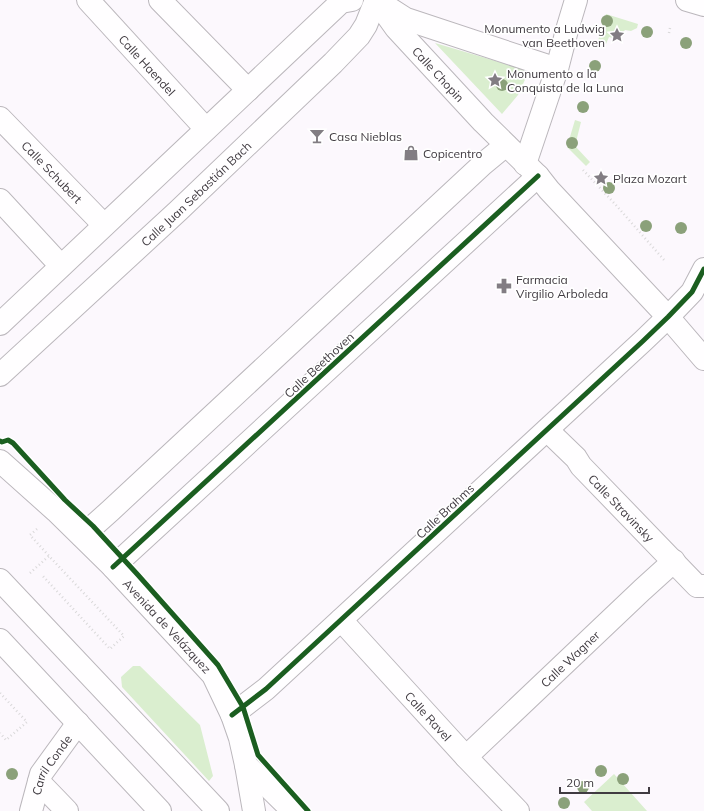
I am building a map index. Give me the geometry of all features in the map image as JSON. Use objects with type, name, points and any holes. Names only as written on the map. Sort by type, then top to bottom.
[{"type":"street","name":"Calle Haendel","points":[[88,0],[206,130]]},
{"type":"street","points":[[160,0],[248,90]]},
{"type":"street","points":[[0,324],[341,2],[352,0]]},
{"type":"street","points":[[376,0],[406,19],[557,69]]},
{"type":"street","name":"Calle Chopin","points":[[376,0],[396,28],[506,145]]},
{"type":"street","name":"Calle Juan Sebastián Bach","points":[[0,375],[178,211],[334,63],[359,36],[366,25],[376,0]]},
{"type":"street","points":[[531,170],[576,0]]},
{"type":"street","points":[[687,0],[704,5]]},
{"type":"street","name":"Calle Schubert","points":[[0,118],[104,225]]},
{"type":"street","points":[[82,536],[483,164],[506,145],[668,317],[704,359]]},
{"type":"street","name":"Calle Beethoven","points":[[113,568],[531,170]]},
{"type":"street","points":[[0,200],[61,266]]},
{"type":"street","points":[[668,317],[692,292],[704,269]]},
{"type":"street","name":"Calle Brahms","points":[[232,715],[266,689],[668,317]]},
{"type":"street","name":"Calle Stravinsky","points":[[547,430],[700,586]]},
{"type":"street","name":"Avenida de Velázquez","points":[[0,461],[82,536],[213,675],[232,715],[240,738],[254,811]]},
{"type":"street","name":"Calle Wagner","points":[[466,757],[674,561]]},
{"type":"street","points":[[0,580],[218,811]]},
{"type":"street","name":"Calle Ravel","points":[[341,620],[466,757],[518,811]]},
{"type":"street","points":[[0,640],[160,811]]},
{"type":"street","name":"Carril Conde","points":[[31,811],[41,774],[78,723]]},
{"type":"street","points":[[246,765],[293,811]]},
{"type":"street","points":[[39,782],[67,811]]},
{"type":"path","points":[[668,33],[670,28]]},
{"type":"path","points":[[582,170],[615,204],[665,261]]},
{"type":"path","points":[[40,526],[30,535],[124,636],[110,649],[42,575]]},
{"type":"path","points":[[27,576],[49,556]]},
{"type":"path","points":[[0,693],[27,722],[6,740],[0,733]]},
{"type":"green space","points":[[606,14],[638,24],[637,28],[631,31],[625,30],[619,39],[609,37],[606,44],[602,46],[597,44]]},
{"type":"green space","points":[[435,43],[529,71],[518,95],[502,114]]},
{"type":"green space","points":[[575,120],[581,122],[575,146],[590,162],[586,166],[567,147]]},
{"type":"green space","points":[[133,666],[140,666],[200,725],[213,776],[209,781],[122,687],[121,677]]},
{"type":"green space","points":[[614,774],[647,811],[592,811],[584,802]]},
{"type":"cycle path","points":[[113,567],[538,176]]},
{"type":"cycle path","points":[[232,715],[266,689],[643,341],[692,292],[704,269]]},
{"type":"cycle path","points":[[0,441],[2,442],[8,440],[13,443],[65,500],[93,526],[218,665],[243,707],[258,755],[308,811]]},
{"type":"place","name":"Monumento a Ludwig van Beethoven","points":[[617,35]]},
{"type":"place","name":"Monumento a la Conquista de la Luna","points":[[495,80]]},
{"type":"place","name":"Casa Nieblas","points":[[317,136]]},
{"type":"place","name":"Copicentro","points":[[411,153]]},
{"type":"place","name":"Plaza Mozart","points":[[601,178]]},
{"type":"place","name":"Farmacia Virgilio Arboleda","points":[[504,286]]}]
